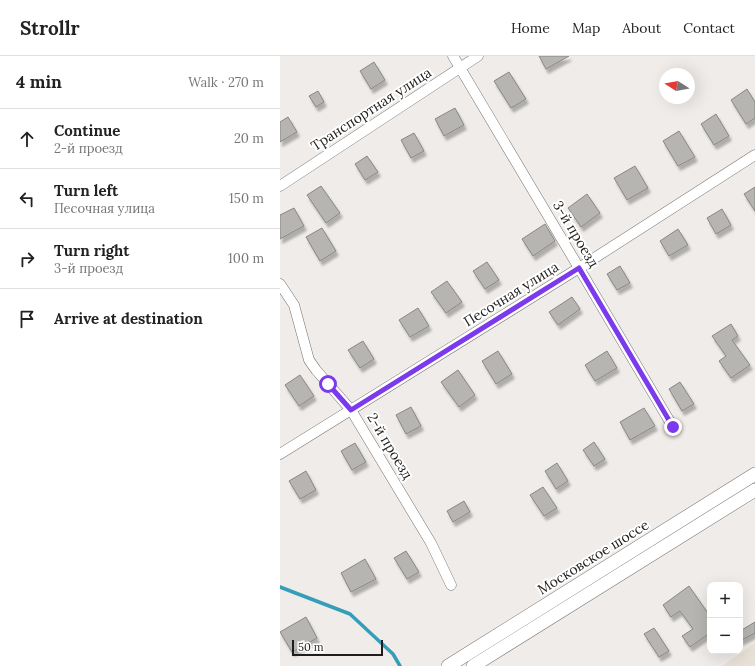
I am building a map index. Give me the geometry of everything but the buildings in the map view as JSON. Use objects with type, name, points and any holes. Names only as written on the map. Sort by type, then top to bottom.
[{"type":"main road","name":"Московское шоссе","points":[[448,666],[755,474]]},
{"type":"main road","name":"Московское шоссе","points":[[473,666],[755,490]]},
{"type":"street","name":"3-й проезд","points":[[453,56],[673,427]]},
{"type":"street","name":"Транспортная улица","points":[[280,186],[478,56]]},
{"type":"street","name":"Песочная улица","points":[[280,454],[579,268],[755,156]]},
{"type":"street","name":"2-й проезд","points":[[280,284],[294,305],[309,360],[351,410],[431,543],[451,585]]},
{"type":"shaded area","points":[[755,643],[755,666],[722,666],[739,654],[743,654],[743,651]]},
{"type":"waterway","points":[[280,587],[350,614],[393,654],[400,666]]},
{"type":"route","points":[[328,384],[351,410],[579,268],[673,427]]}]
